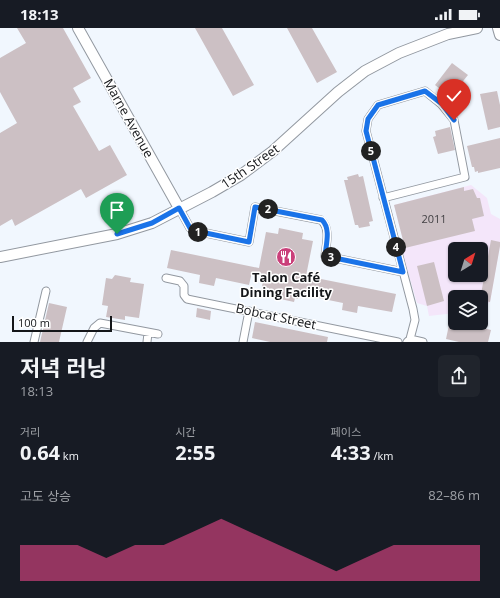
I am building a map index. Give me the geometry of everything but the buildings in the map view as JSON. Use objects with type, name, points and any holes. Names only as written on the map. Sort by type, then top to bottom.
[{"type":"street","name":"Marne Avenue","points":[[78,28],[179,208]]},
{"type":"street","name":"15th Street","points":[[0,258],[117,234],[152,223],[241,175],[273,151],[338,92],[365,71],[399,53],[448,34],[477,28]]},
{"type":"street","points":[[498,28],[500,35]]},
{"type":"street","points":[[383,198],[466,177],[454,120],[442,104],[425,91],[378,105],[368,119],[366,131],[383,198],[403,272],[415,320],[409,340],[423,342]]},
{"type":"street","points":[[179,208],[190,228],[196,231],[249,242],[255,207],[322,220],[326,224],[328,230],[325,256],[403,272]]},
{"type":"street","name":"Bobcat Street","points":[[166,278],[180,281],[184,286],[184,295],[187,299],[398,342]]},
{"type":"street","points":[[34,342],[46,291]]},
{"type":"street","points":[[243,342],[249,311]]},
{"type":"street","points":[[87,342],[94,328],[100,323],[158,334]]},
{"type":"street","points":[[147,342],[148,333]]},
{"type":"shaded area","points":[[471,185],[487,198],[491,214],[500,219],[500,246],[490,302],[488,303],[488,290],[448,290],[448,314],[429,316],[427,306],[417,303],[403,255],[405,248],[394,205]]},
{"type":"place","name":"Talon Café Dining Facility","points":[[286,257]]},
{"type":"route","points":[[117,234],[152,223],[179,208],[190,228],[196,231],[249,242],[255,207],[322,220],[326,224],[328,230],[325,256],[403,272],[366,131],[368,119],[378,105],[400,97],[425,91],[442,104],[454,120]]}]
